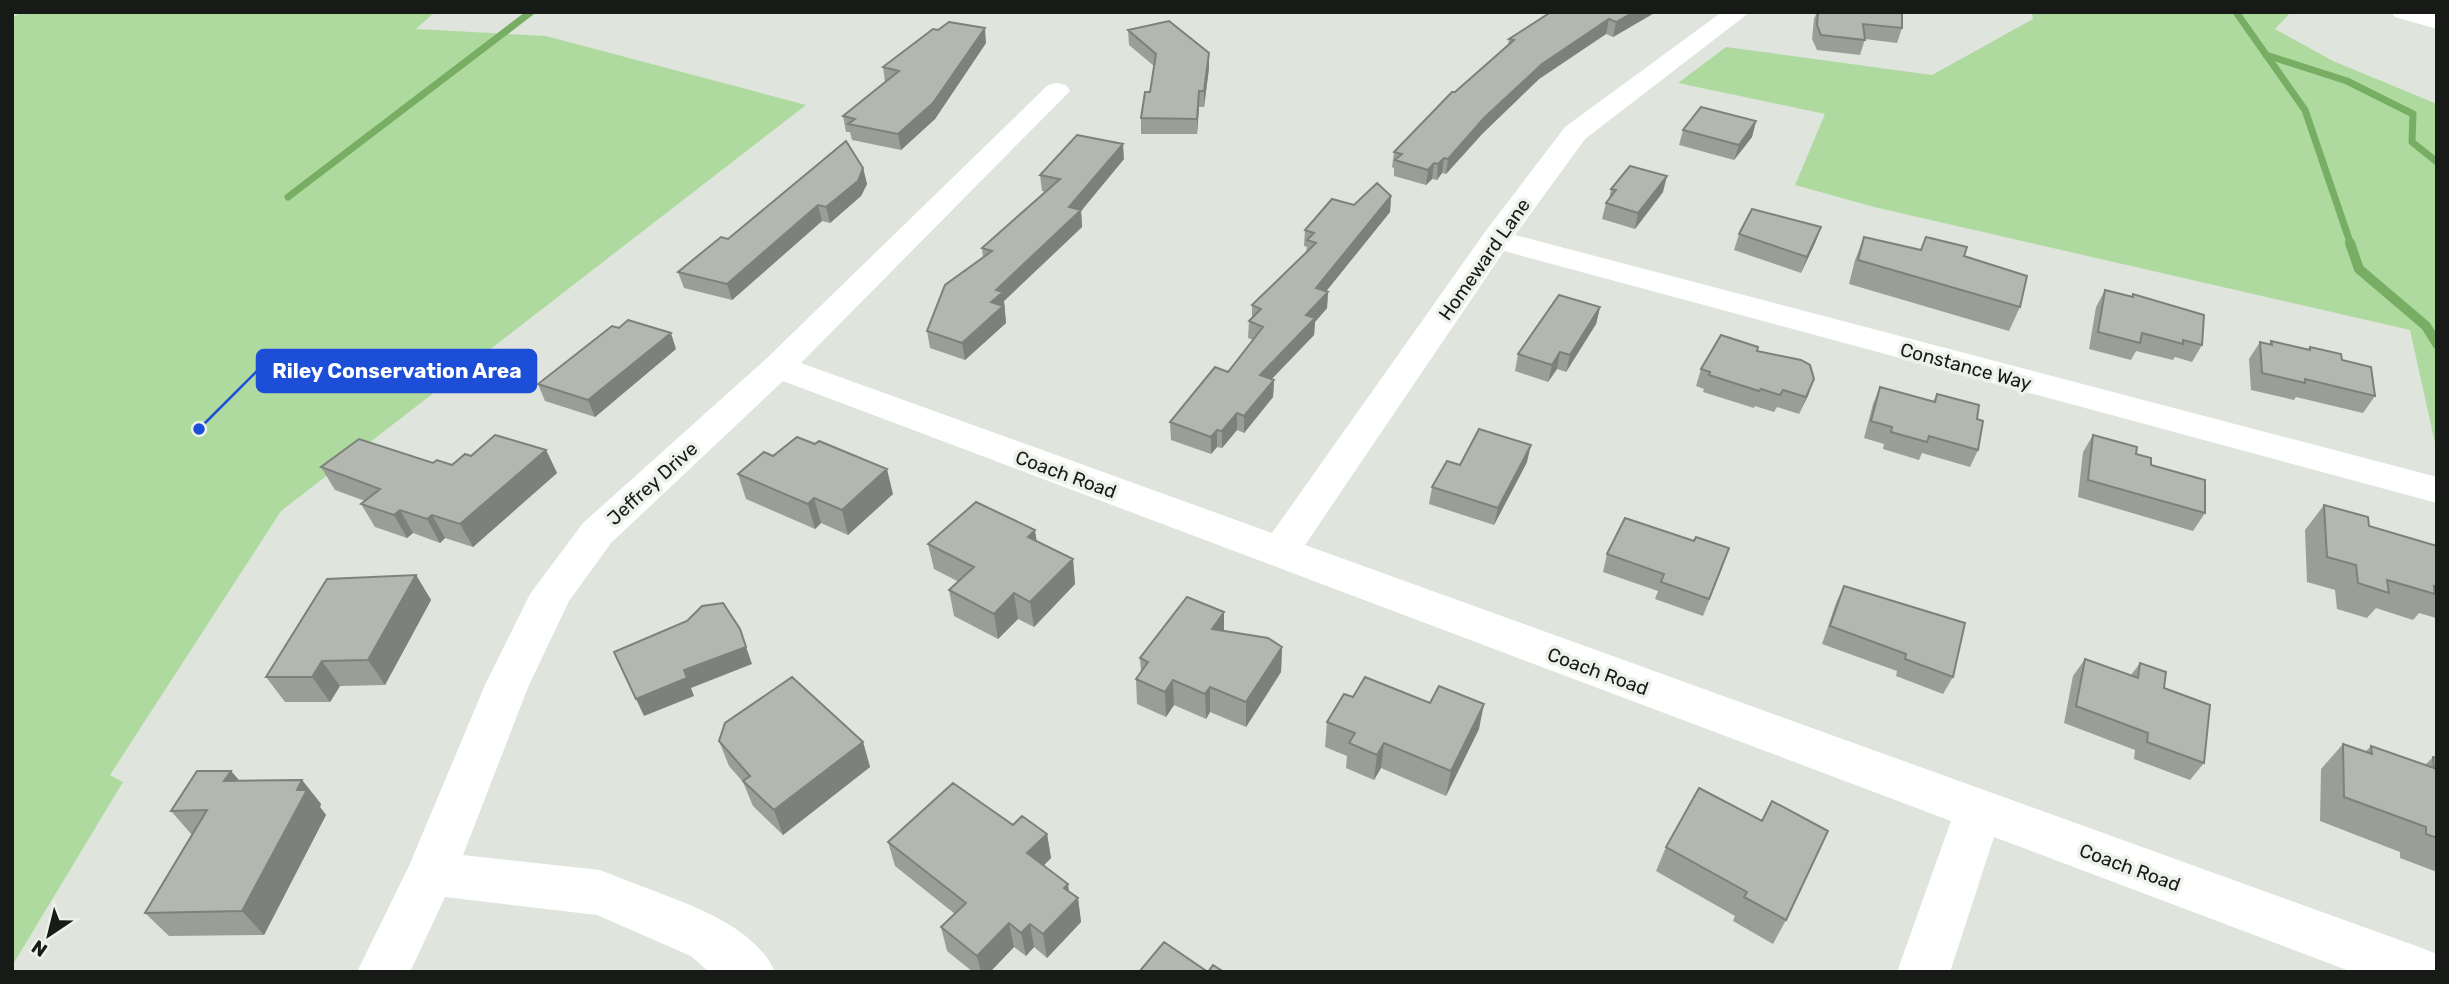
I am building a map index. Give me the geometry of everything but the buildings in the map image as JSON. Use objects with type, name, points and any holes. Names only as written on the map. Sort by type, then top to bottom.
[{"type":"street","name":"Homeward Lane","points":[[1279,553],[1496,239],[1575,133],[1738,12]]},
{"type":"street","points":[[2403,12],[2437,22]]},
{"type":"street","name":"Jeffrey Drive","points":[[383,972],[431,873],[507,685],[551,594],[597,533],[778,367],[1057,91]]},
{"type":"street","name":"Constance Way","points":[[1496,239],[2437,490]]},
{"type":"street","name":"Coach Road","points":[[778,367],[2419,972]]},
{"type":"street","points":[[1923,972],[1978,811]]},
{"type":"street","points":[[431,873],[600,893],[709,939],[750,972]]},
{"type":"green space","points":[[22,12],[435,12],[416,29],[546,36],[806,105],[281,511],[110,775],[123,782],[12,966],[12,18]]},
{"type":"green space","points":[[2032,12],[2291,12],[2275,29],[2333,61],[2437,104],[2437,452],[2410,330],[1874,207],[1795,185],[1825,114],[1678,83],[1726,47],[1932,75],[2033,19]]},
{"type":"waterway","points":[[288,197],[531,12]]},
{"type":"waterway","points":[[2236,12],[2266,55]]},
{"type":"waterway","points":[[2266,55],[2347,81],[2413,114],[2412,142],[2437,162]]},
{"type":"waterway","points":[[2266,55],[2305,110],[2351,245]]},
{"type":"waterway","points":[[2350,243],[2359,269],[2426,326],[2437,344]]},
{"type":"place","name":"Riley Conservation Area","points":[[199,429]]}]
